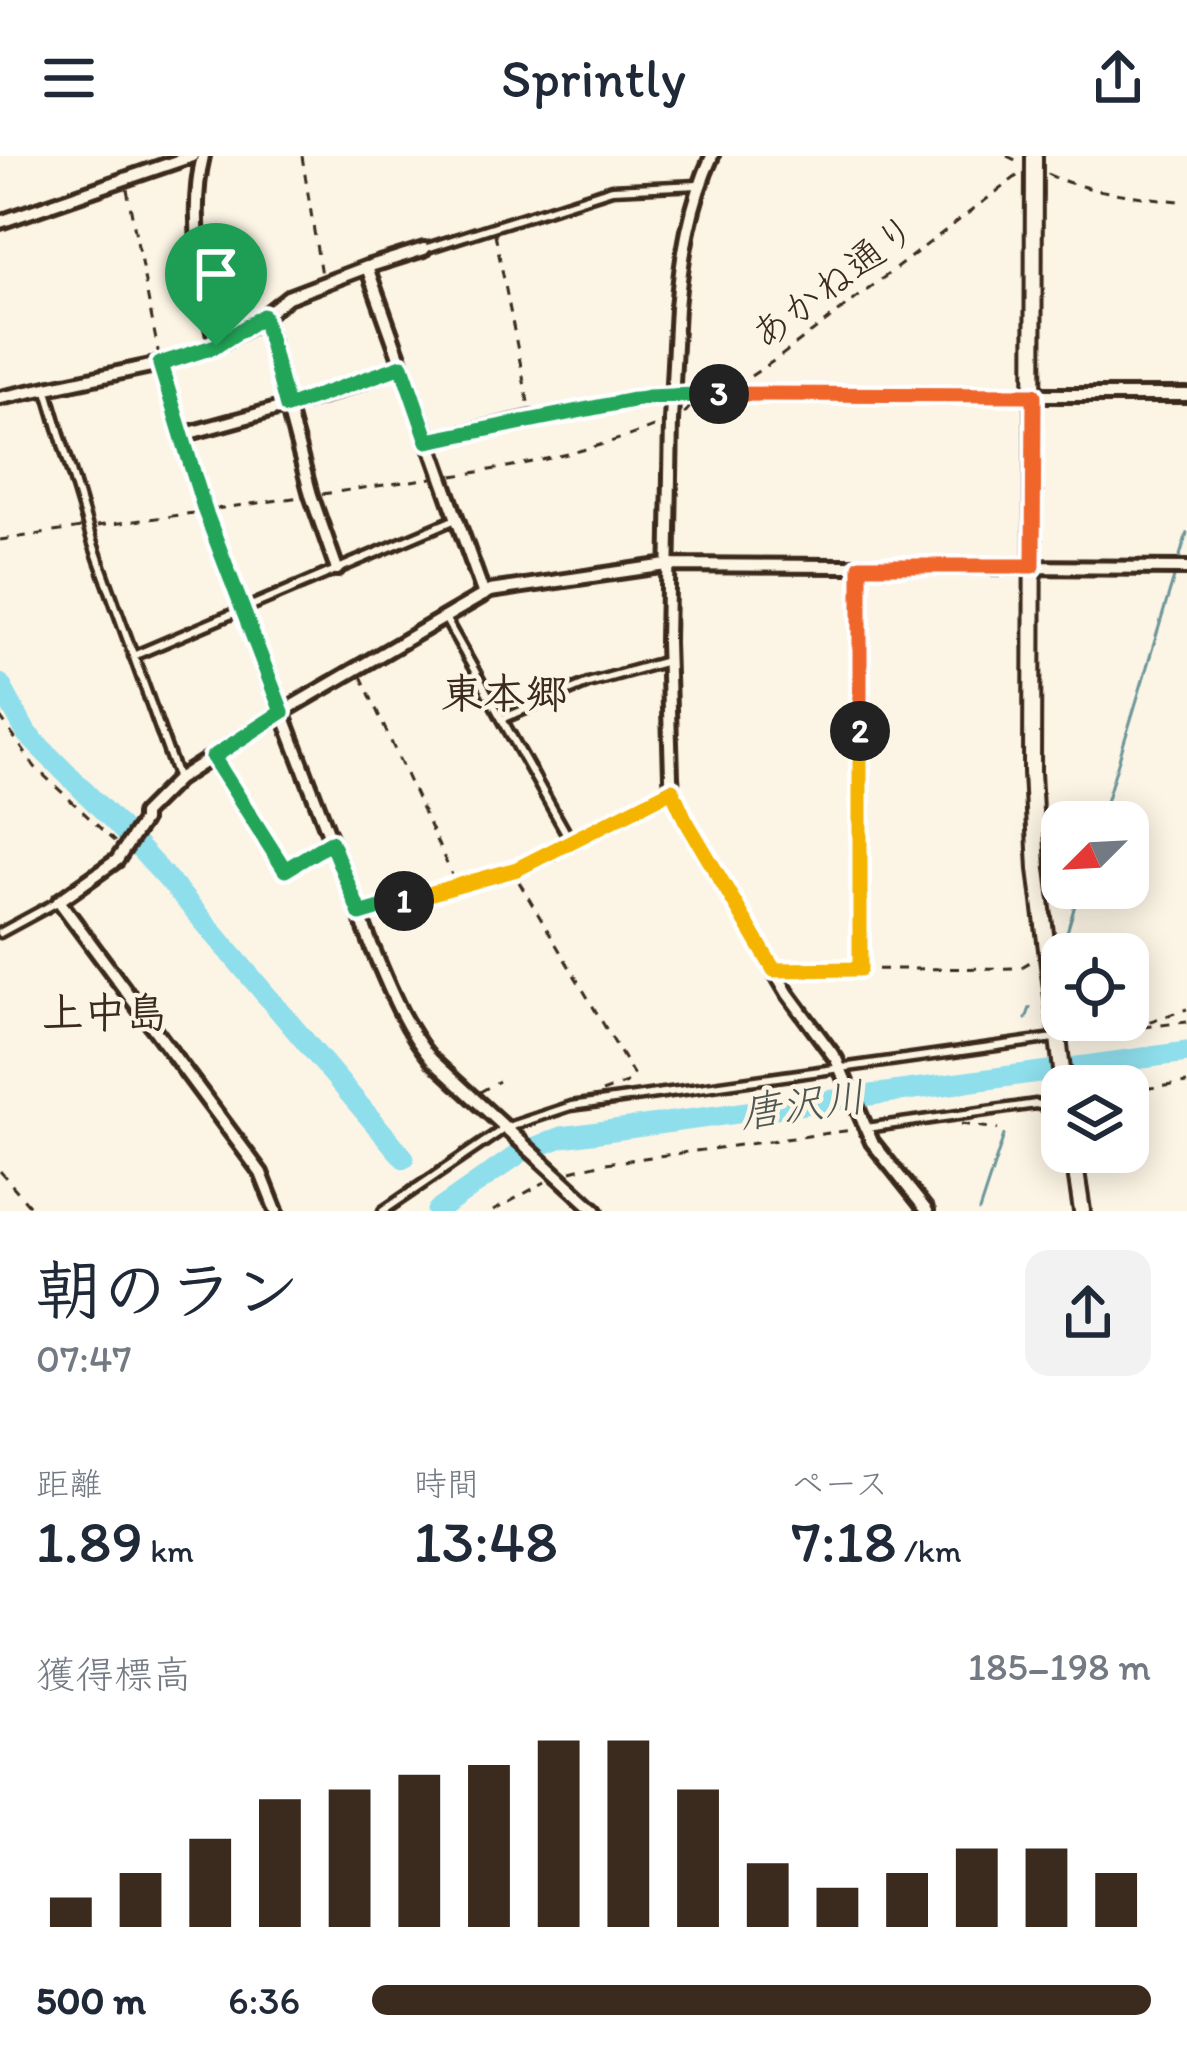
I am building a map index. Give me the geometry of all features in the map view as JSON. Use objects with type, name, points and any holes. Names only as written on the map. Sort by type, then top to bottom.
[{"type":"street","points":[[0,222],[192,156]]},
{"type":"street","points":[[203,156],[198,244],[216,346]]},
{"type":"street","points":[[712,156],[698,185],[680,275],[672,395],[667,566],[672,790],[774,970],[843,1072],[878,1152],[927,1211]]},
{"type":"street","points":[[1030,165],[1034,835],[1046,933]]},
{"type":"street","points":[[0,398],[160,364],[216,346],[288,297],[424,249]]},
{"type":"street","points":[[367,267],[484,595]]},
{"type":"street","points":[[263,316],[311,495],[337,568]]},
{"type":"street","points":[[160,364],[205,511],[385,979],[419,1045],[596,1211]]},
{"type":"street","points":[[182,435],[287,407],[402,366]]},
{"type":"street","points":[[1034,395],[1187,394]]},
{"type":"street","points":[[428,441],[532,418]]},
{"type":"street","points":[[276,1211],[261,1173],[59,902],[108,868],[126,849],[143,814],[178,779],[282,712],[490,591],[667,566],[1187,568]]},
{"type":"street","points":[[360,914],[512,871],[672,790]]},
{"type":"street","points":[[1076,1173],[1082,1211]]},
{"type":"lane","points":[[424,249],[612,189],[698,185]]},
{"type":"lane","points":[[46,388],[92,541],[178,779]]},
{"type":"lane","points":[[532,418],[672,395],[1034,395]]},
{"type":"lane","points":[[133,656],[456,519]]},
{"type":"lane","points":[[445,619],[571,841]]},
{"type":"lane","points":[[502,719],[588,683],[668,661]]},
{"type":"lane","points":[[213,757],[285,870],[331,842]]},
{"type":"lane","points":[[0,933],[59,902]]},
{"type":"lane","points":[[383,1211],[507,1131],[571,1106],[1046,1041]]},
{"type":"lane","points":[[865,1126],[1041,1105]]},
{"type":"path","points":[[302,156],[322,283]]},
{"type":"path","points":[[1007,156],[1071,183],[1187,202]]},
{"type":"path","name":"あかね通り","points":[[733,388],[1030,165]]},
{"type":"path","points":[[125,178],[160,364]]},
{"type":"path","points":[[494,226],[532,418]]},
{"type":"path","points":[[677,418],[710,400]]},
{"type":"path","points":[[448,477],[555,459],[664,423]]},
{"type":"path","points":[[212,510],[435,478]]},
{"type":"path","points":[[94,526],[197,512]]},
{"type":"path","points":[[0,540],[83,527]]},
{"type":"path","points":[[860,566],[860,969]]},
{"type":"path","points":[[358,669],[457,886]]},
{"type":"path","points":[[0,717],[35,767],[126,849]]},
{"type":"path","points":[[512,871],[633,1075],[629,1082],[596,1094]]},
{"type":"path","points":[[774,970],[1020,968],[1030,962]]},
{"type":"path","points":[[1149,1023],[1187,1009]]},
{"type":"path","points":[[1149,1025],[1187,1022]]},
{"type":"path","points":[[472,1097],[499,1081]]},
{"type":"path","points":[[1149,1088],[1187,1083]]},
{"type":"path","points":[[943,1117],[998,1129]]},
{"type":"path","points":[[493,1211],[556,1174],[598,1164],[865,1126]]},
{"type":"path","points":[[0,1171],[34,1211]]},
{"type":"waterway","points":[[1179,559],[1187,533]]},
{"type":"waterway","points":[[1106,801],[1175,574]]},
{"type":"waterway","points":[[0,684],[27,734],[172,884],[404,1158]]},
{"type":"waterway","points":[[1067,933],[1074,909]]},
{"type":"waterway","points":[[1026,1019],[1030,1008]]},
{"type":"waterway","name":"唐沢川","points":[[437,1211],[520,1153],[562,1137],[1187,1052]]},
{"type":"waterway","points":[[979,1211],[1004,1135]]},
{"type":"district","name":"東本郷","points":[[504,693]]},
{"type":"district","name":"上中島","points":[[105,1012]]},
{"type":"route","points":[[263,316],[287,407],[402,366],[428,441],[665,395],[1034,395],[1033,566],[860,566],[860,969],[774,970],[672,790],[517,869],[360,914],[331,842],[285,870],[213,757],[282,712],[205,511],[160,364],[216,346],[263,316]]}]
